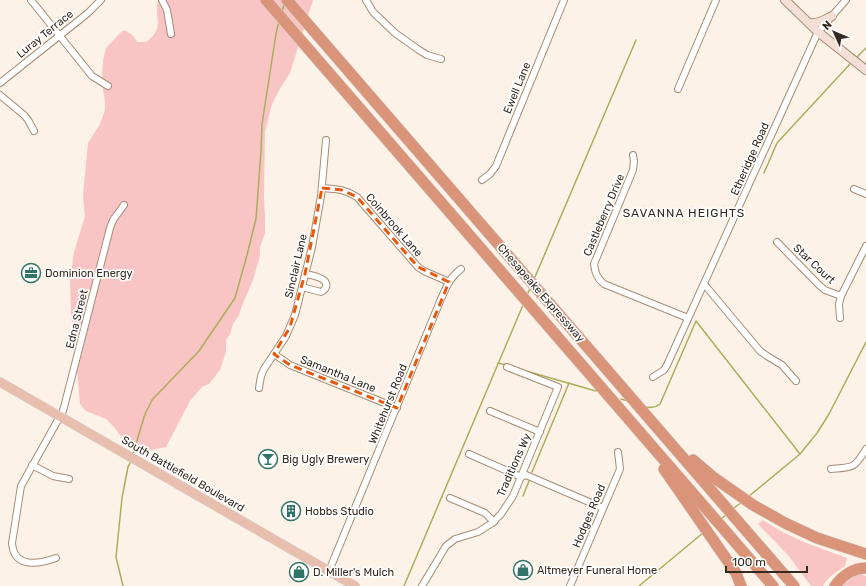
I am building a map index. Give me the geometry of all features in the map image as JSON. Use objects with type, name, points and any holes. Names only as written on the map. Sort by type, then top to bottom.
[{"type":"highway","name":"Chesapeake Expressway","points":[[266,0],[332,74],[773,586]]},
{"type":"highway","name":"Chesapeake Expressway","points":[[288,1],[794,586]]},
{"type":"highway","points":[[615,403],[637,436],[663,468],[736,573],[741,586]]},
{"type":"highway","points":[[644,412],[675,439],[694,462],[753,505],[785,524],[807,534],[837,546],[866,554]]},
{"type":"highway","points":[[835,586],[839,580],[849,572],[866,568]]},
{"type":"main road","name":"South Battlefield Boulevard","points":[[0,382],[354,586]]},
{"type":"street","points":[[31,0],[92,76],[108,86]]},
{"type":"street","name":"Luray Terrace","points":[[0,83],[88,13],[101,0]]},
{"type":"street","points":[[162,0],[167,10],[171,34]]},
{"type":"street","points":[[366,0],[373,12],[396,33],[418,50],[427,55],[441,59]]},
{"type":"street","name":"Ewell Lane","points":[[482,180],[490,174],[496,166],[564,0]]},
{"type":"street","points":[[678,89],[716,0]]},
{"type":"street","points":[[785,0],[818,32],[866,70]]},
{"type":"street","name":"Etheridge Road","points":[[654,378],[664,370],[667,365],[818,32],[846,0]]},
{"type":"street","points":[[809,23],[818,23],[832,16]]},
{"type":"street","points":[[0,95],[24,115],[34,132]]},
{"type":"street","name":"Sinclair Lane","points":[[259,388],[264,369],[286,336],[295,315],[313,239],[322,188],[326,140]]},
{"type":"street","name":"Castleberry Drive","points":[[633,155],[633,170],[594,264],[595,272],[599,280],[604,284],[688,318]]},
{"type":"street","name":"Coinbrook Lane","points":[[322,188],[342,190],[357,197],[418,267],[449,282]]},
{"type":"street","points":[[854,189],[866,194]]},
{"type":"street","name":"Edna Street","points":[[56,558],[43,563],[26,562],[17,557],[12,548],[21,486],[63,411],[110,228],[113,220],[124,205]]},
{"type":"street","name":"Star Court","points":[[777,242],[819,285],[825,290],[841,296]]},
{"type":"street","points":[[840,318],[839,304],[841,296],[866,246]]},
{"type":"street","name":"Whitehurst Road","points":[[329,571],[449,282],[453,276],[461,270]]},
{"type":"street","points":[[302,287],[321,292],[326,288],[326,284],[322,279],[305,274]]},
{"type":"street","points":[[704,284],[760,351],[782,365],[796,381]]},
{"type":"street","name":"Samantha Lane","points":[[274,354],[290,365],[397,408]]},
{"type":"street","name":"Traditions Wy","points":[[422,586],[446,546],[455,539],[478,532],[494,522],[501,514],[513,496],[558,387],[507,367]]},
{"type":"street","points":[[490,411],[540,432]]},
{"type":"street","points":[[831,469],[850,467],[854,465],[866,449]]},
{"type":"street","name":"Hodges Road","points":[[570,586],[620,469],[618,452]]},
{"type":"street","points":[[469,454],[521,477],[526,475],[603,508]]},
{"type":"street","points":[[32,465],[53,476],[68,479]]},
{"type":"street","points":[[450,498],[485,513],[494,522]]},
{"type":"highlighted area","points":[[322,188],[342,190],[357,197],[418,267],[449,282],[397,408],[290,365],[274,354],[290,327],[305,274]]},
{"type":"shaded area","points":[[158,0],[313,0],[290,73],[272,104],[265,132],[265,233],[260,247],[260,256],[253,280],[239,315],[226,340],[226,352],[220,370],[209,384],[202,387],[190,401],[166,447],[145,451],[137,449],[131,445],[106,419],[86,411],[80,404],[77,370],[81,351],[81,340],[72,321],[70,282],[74,252],[85,216],[83,195],[88,143],[100,124],[105,110],[102,83],[103,60],[106,48],[124,30],[131,34],[138,42],[146,42],[150,39],[158,26]]},
{"type":"shaded area","points":[[763,520],[793,537],[847,558],[845,566],[830,577],[823,586],[811,586],[788,555],[758,524]]},
{"type":"shaded area","points":[[859,574],[866,576],[866,586],[842,586],[847,580]]},
{"type":"waterway","points":[[282,12],[284,4]]},
{"type":"waterway","points":[[133,454],[145,414],[152,400],[199,351],[235,298],[256,219],[262,124],[279,21]]},
{"type":"waterway","points":[[535,277],[636,40]]},
{"type":"waterway","points":[[857,57],[866,48]]},
{"type":"waterway","points":[[764,173],[777,143],[850,64]]},
{"type":"waterway","points":[[528,293],[530,288]]},
{"type":"waterway","points":[[404,586],[523,305]]},
{"type":"waterway","points":[[646,407],[653,407],[660,404],[696,321],[800,454]]},
{"type":"waterway","points":[[748,497],[800,454],[817,433],[829,414],[866,342]]},
{"type":"waterway","points":[[498,363],[506,365]]},
{"type":"waterway","points":[[519,369],[596,391]]},
{"type":"waterway","points":[[532,472],[569,383]]},
{"type":"waterway","points":[[621,399],[628,401]]},
{"type":"waterway","points":[[123,586],[116,557],[122,498],[128,467],[131,461]]},
{"type":"waterway","points":[[523,496],[529,481]]},
{"type":"waterway","points":[[734,508],[742,502]]},
{"type":"waterway","points":[[722,518],[726,515]]},
{"type":"waterway","points":[[639,586],[703,533]]},
{"type":"place","name":"Dominion Energy","points":[[31,273]]},
{"type":"place","name":"Big Ugly Brewery","points":[[268,459]]},
{"type":"place","name":"Hobbs Studio","points":[[291,511]]},
{"type":"place","name":"Altmeyer Funeral Home","points":[[523,570]]},
{"type":"place","name":"D. Miller's Mulch","points":[[299,572]]},
{"type":"district","name":"SAVANNA HEIGHTS","points":[[684,213]]}]
